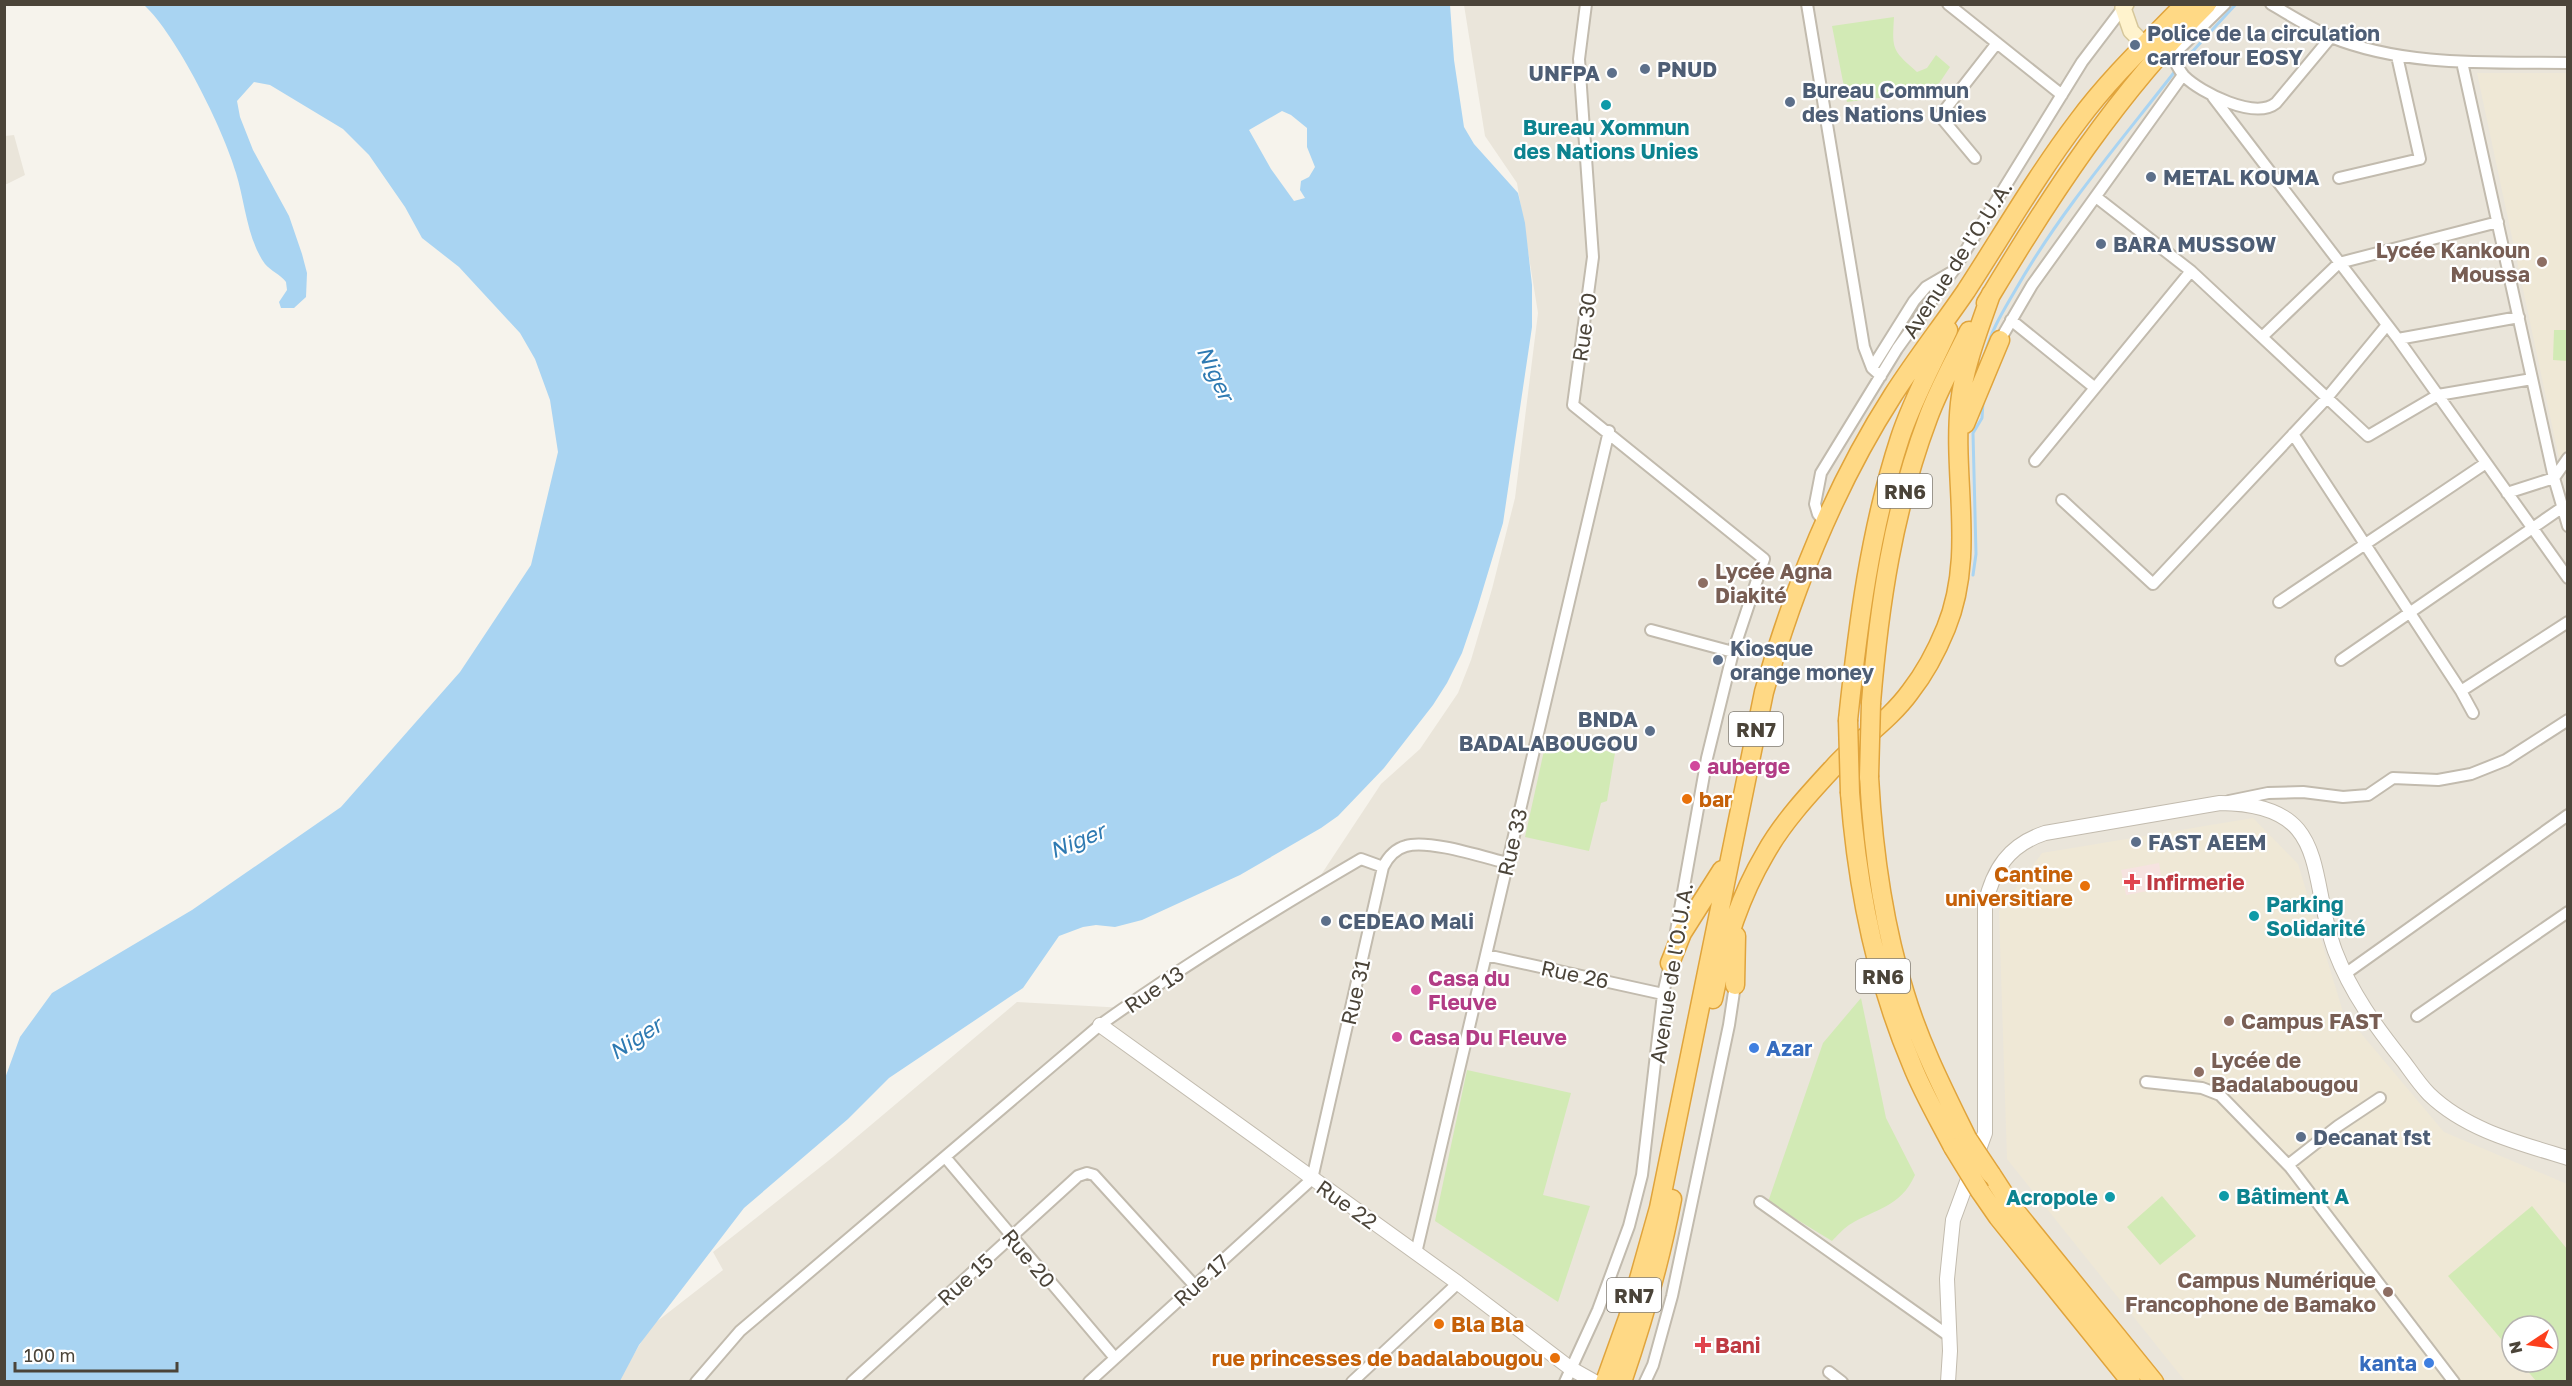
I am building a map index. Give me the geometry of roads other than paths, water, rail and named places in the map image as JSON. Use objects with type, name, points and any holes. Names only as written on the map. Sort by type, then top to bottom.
[{"type":"highway","name":"Avenue de l'O.U.A.","points":[[1964,292],[2078,121],[2105,86],[2158,53],[2185,4]]},
{"type":"highway","name":"Avenue de l'O.U.A.","points":[[1992,294],[2041,213],[2112,111],[2158,53],[2207,4]]},
{"type":"highway","name":"RN7","points":[[1605,1382],[1628,1318],[1659,1208],[1728,861],[1764,692],[1783,625],[1824,522],[1849,471],[1893,394],[1964,292]]},
{"type":"highway","name":"RN6","points":[[1964,292],[1901,436],[1881,505],[1857,626],[1848,720],[1850,794],[1853,836],[1868,923],[1890,1002],[1912,1065],[1960,1142],[1991,1174],[2013,1208],[2154,1382]]},
{"type":"highway","name":"RN7","points":[[1622,1382],[1643,1321],[1661,1254],[1716,982],[1736,914],[1772,844],[1834,767],[1910,693],[1932,658],[1947,627],[1961,565],[1963,533],[1958,442],[1964,379],[1992,294]]},
{"type":"highway","name":"RN6","points":[[1992,294],[1969,332],[1928,417],[1891,539],[1881,598],[1871,703],[1869,777],[1872,830],[1884,907],[1904,994],[1980,1191],[1998,1217],[2131,1382]]},
{"type":"highway","points":[[1958,442],[2000,340]]},
{"type":"highway","points":[[1670,963],[1682,933],[1728,861]]},
{"type":"highway","points":[[1735,985],[1736,914]]},
{"type":"main road","points":[[2125,6],[2131,31],[2158,53]]},
{"type":"street","name":"Rue 30","points":[[1586,4],[1579,59],[1593,257],[1573,405],[1764,559]]},
{"type":"street","points":[[1807,4],[1864,347],[1872,368],[1881,376]]},
{"type":"street","points":[[1948,4],[2062,95]]},
{"type":"street","name":"Avenue de l'O.U.A.","points":[[2158,53],[2225,4]]},
{"type":"street","points":[[2271,4],[2331,37],[2397,56],[2462,62],[2568,63]]},
{"type":"street","name":"Avenue de l'O.U.A.","points":[[1824,522],[1815,504],[1821,473],[1881,376],[1953,271],[2082,62],[2125,6]]},
{"type":"street","points":[[2213,97],[2259,110],[2271,108],[2331,37]]},
{"type":"street","points":[[1975,158],[1940,116],[1997,43]]},
{"type":"street","points":[[2158,53],[2213,97],[2398,339],[2568,578]]},
{"type":"street","points":[[2339,178],[2420,159],[2397,56]]},
{"type":"street","points":[[2462,62],[2554,478],[2568,526]]},
{"type":"street","points":[[2000,340],[2032,285],[2183,75]]},
{"type":"street","points":[[2096,197],[2191,271],[2368,436],[2438,395],[2532,379]]},
{"type":"street","points":[[2262,337],[2339,263],[2498,222]]},
{"type":"street","points":[[1872,368],[1914,301],[1926,287],[1953,271]]},
{"type":"street","points":[[2035,461],[2191,271]]},
{"type":"street","points":[[2398,339],[2518,317]]},
{"type":"street","points":[[2012,320],[2095,388]]},
{"type":"street","points":[[2062,500],[2154,584],[2326,399],[2387,325]]},
{"type":"street","name":"Rue 33","points":[[1416,1253],[1609,432]]},
{"type":"street","points":[[2294,434],[2473,713]]},
{"type":"street","points":[[2507,493],[2554,478],[2568,458]]},
{"type":"street","points":[[2280,602],[2486,463]]},
{"type":"street","points":[[2341,660],[2563,507]]},
{"type":"street","name":"Avenue de l'O.U.A.","points":[[1568,1375],[1598,1310],[1629,1226],[1642,1175],[1650,1122],[1663,994],[1707,758],[1733,652],[1764,559]]},
{"type":"street","points":[[2461,691],[2568,622]]},
{"type":"street","points":[[1650,630],[1733,652]]},
{"type":"street","points":[[1948,1382],[1947,1279],[1953,1220],[1986,1133],[1983,940],[1985,904],[1990,882],[2001,864],[2027,839],[2045,833],[2268,793],[2303,792],[2343,797],[2368,795],[2393,778],[2438,780],[2471,774],[2506,760],[2567,721]]},
{"type":"street","points":[[2220,803],[2248,803],[2264,807],[2278,813],[2294,825],[2304,838],[2316,866],[2334,949],[2345,975],[2371,1022],[2429,1094],[2462,1120],[2511,1141],[2568,1158]]},
{"type":"street","points":[[2345,975],[2568,814]]},
{"type":"street","points":[[1383,867],[1388,857],[1398,849],[1407,845],[1427,844],[1508,863]]},
{"type":"street","name":"Rue 13","points":[[696,1382],[740,1331],[1100,1025],[1142,993],[1268,913],[1361,859],[1383,867]]},
{"type":"street","name":"Rue 31","points":[[1312,1179],[1383,867]]},
{"type":"street","points":[[2417,1016],[2568,912]]},
{"type":"street","name":"Rue 26","points":[[1486,954],[1663,994]]},
{"type":"street","points":[[1645,1382],[1653,1365],[1672,1296],[1730,1025],[1735,985]]},
{"type":"street","name":"Rue 22","points":[[1100,1025],[1458,1283],[1568,1375],[1595,1382]]},
{"type":"street","points":[[2146,1082],[2202,1088],[2220,1095],[2288,1165],[2454,1382]]},
{"type":"street","points":[[2288,1165],[2338,1126],[2380,1098]]},
{"type":"street","name":"Rue 20","points":[[945,1157],[1010,1237],[1115,1358]]},
{"type":"street","name":"Rue 15","points":[[852,1382],[1078,1176],[1087,1173],[1094,1175],[1195,1286]]},
{"type":"street","name":"Rue 17","points":[[1089,1382],[1312,1179]]},
{"type":"street","points":[[1760,1202],[1949,1336]]},
{"type":"street","points":[[1352,1382],[1458,1283]]},
{"type":"street","points":[[1829,1372],[1842,1382]]},
{"type":"water","name":"Niger","points":[[144,5],[1450,5],[1454,60],[1464,127],[1474,144],[1518,193],[1525,223],[1532,285],[1532,327],[1503,523],[1462,653],[1447,683],[1433,705],[1384,768],[1338,816],[1240,875],[1142,920],[1115,927],[1096,925],[1083,927],[1059,936],[1023,988],[889,1078],[848,1119],[744,1208],[639,1345],[620,1381],[5,1381],[4,1081],[20,1037],[52,993],[192,910],[341,807],[460,672],[531,565],[558,452],[550,400],[535,359],[520,333],[459,267],[422,238],[405,207],[369,155],[343,129],[270,85],[254,82],[237,101],[240,117],[253,150],[289,216],[307,273],[306,297],[294,308],[281,308],[279,302],[287,290],[286,282],[265,264],[259,254],[250,232],[236,173],[221,133],[198,84],[157,19]],"holes":[[[1282,111],[1307,128],[1307,147],[1315,167],[1309,177],[1301,181],[1300,190],[1305,198],[1294,201],[1271,169],[1249,130]]]},
{"type":"waterway","points":[[2180,65],[2236,4]]},
{"type":"waterway","points":[[1985,354],[2002,312],[2052,231],[2092,176],[2176,70]]},
{"type":"waterway","points":[[1973,575],[1976,554],[1973,433],[1982,418],[1983,402]]},
{"type":"place","name":"Police de la circulation carrefour EOSY","points":[[2135,45]]},
{"type":"place","name":"PNUD","points":[[1645,69]]},
{"type":"place","name":"UNFPA","points":[[1612,73]]},
{"type":"place","name":"Bureau Commun des Nations Unies","points":[[1790,102]]},
{"type":"place","name":"Bureau Xommun des Nations Unies","points":[[1606,105]]},
{"type":"place","name":"METAL KOUMA","points":[[2151,177]]},
{"type":"place","name":"BARA MUSSOW","points":[[2101,244]]},
{"type":"place","name":"Lycée Kankoun Moussa","points":[[2542,262]]},
{"type":"place","name":"Lycée Agna Diakité","points":[[1703,583]]},
{"type":"place","name":"Kiosque orange money","points":[[1718,660]]},
{"type":"place","name":"BNDA BADALABOUGOU","points":[[1650,731]]},
{"type":"place","name":"auberge","points":[[1695,766]]},
{"type":"place","name":"bar","points":[[1687,799]]},
{"type":"place","name":"FAST AEEM","points":[[2136,842]]},
{"type":"place","name":"Infirmerie","points":[[2132,882]]},
{"type":"place","name":"Cantine universitiare","points":[[2085,886]]},
{"type":"place","name":"Parking Solidarité","points":[[2254,916]]},
{"type":"place","name":"CEDEAO Mali","points":[[1326,921]]},
{"type":"place","name":"Casa du Fleuve","points":[[1416,990]]},
{"type":"place","name":"Campus FAST","points":[[2229,1021]]},
{"type":"place","name":"Casa Du Fleuve","points":[[1397,1037]]},
{"type":"place","name":"Azar","points":[[1754,1048]]},
{"type":"place","name":"Lycée de Badalabougou","points":[[2199,1072]]},
{"type":"place","name":"Decanat fst","points":[[2301,1137]]},
{"type":"place","name":"Bâtiment A","points":[[2224,1196]]},
{"type":"place","name":"Acropole","points":[[2110,1197]]},
{"type":"place","name":"Campus Numérique Francophone de Bamako","points":[[2388,1292]]},
{"type":"place","name":"Bla Bla","points":[[1439,1324]]},
{"type":"place","name":"Bani","points":[[1703,1345]]},
{"type":"place","name":"rue princesses de badalabougou","points":[[1555,1358]]},
{"type":"place","name":"kanta","points":[[2429,1363]]}]
